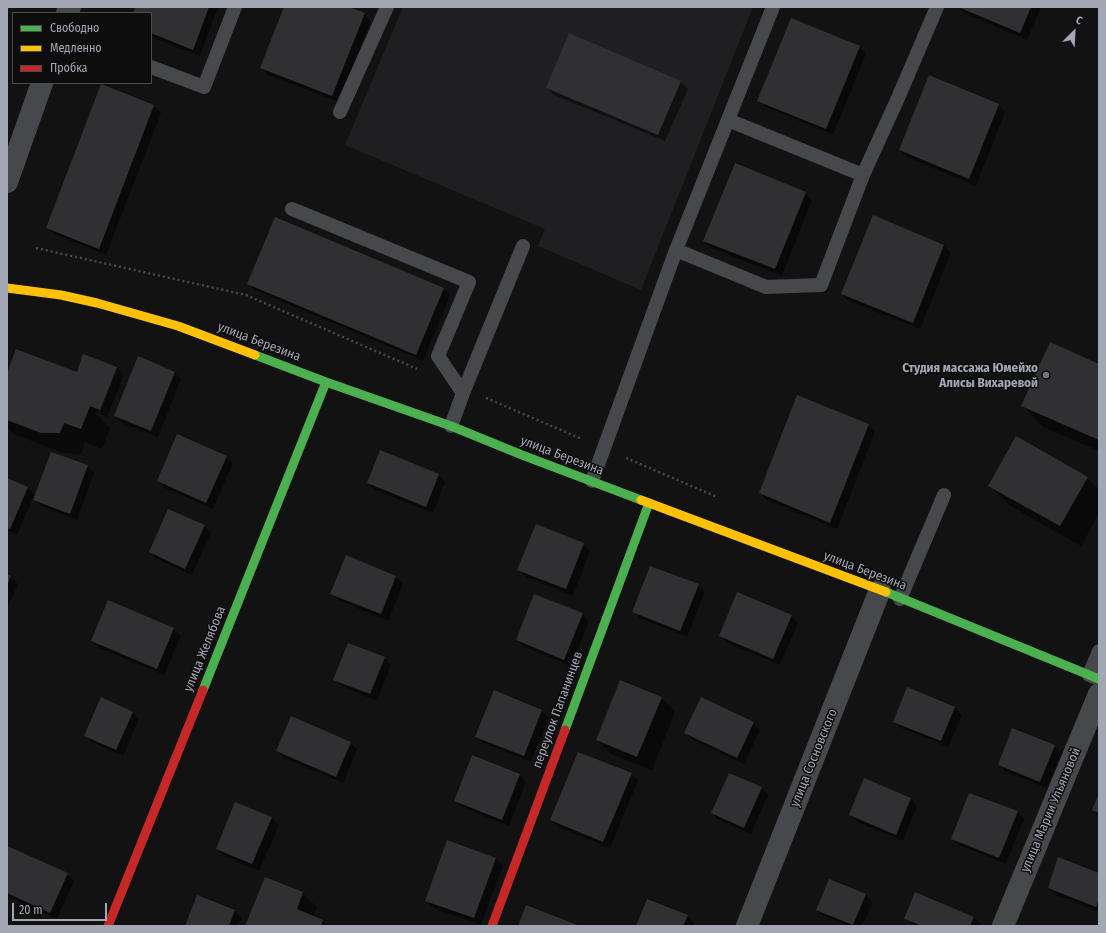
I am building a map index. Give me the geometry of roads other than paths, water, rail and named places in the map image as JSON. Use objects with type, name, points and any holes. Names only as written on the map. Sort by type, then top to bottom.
[{"type":"street","points":[[7,182],[42,84]]},
{"type":"street","name":"улица Березина","points":[[7,288],[75,298],[178,326],[326,382],[451,426],[649,504],[890,594],[1096,682]]},
{"type":"street","name":"улица Желябова","points":[[108,926],[326,382]]},
{"type":"street","name":"переулок Папанинцев","points":[[492,926],[649,504]]},
{"type":"street","name":"улица Сосновского","points":[[747,926],[890,594]]},
{"type":"street","name":"улица Марии Ульяновой","points":[[1003,926],[1096,682]]},
{"type":"lane","points":[[152,68],[204,87],[235,7]]},
{"type":"lane","points":[[340,112],[387,7]]},
{"type":"lane","points":[[592,481],[676,250],[773,7]]},
{"type":"lane","points":[[676,250],[766,287],[821,285],[863,175],[937,7]]},
{"type":"lane","points":[[728,120],[863,175]]},
{"type":"lane","points":[[292,209],[468,282],[438,356],[463,394]]},
{"type":"lane","points":[[451,426],[523,246]]},
{"type":"lane","points":[[890,594],[944,495]]},
{"type":"lane","points":[[1096,682],[1099,651]]},
{"type":"place","name":"Студия массажа Юмейхо Алисы Вихаревой","points":[[1046,375]]}]
